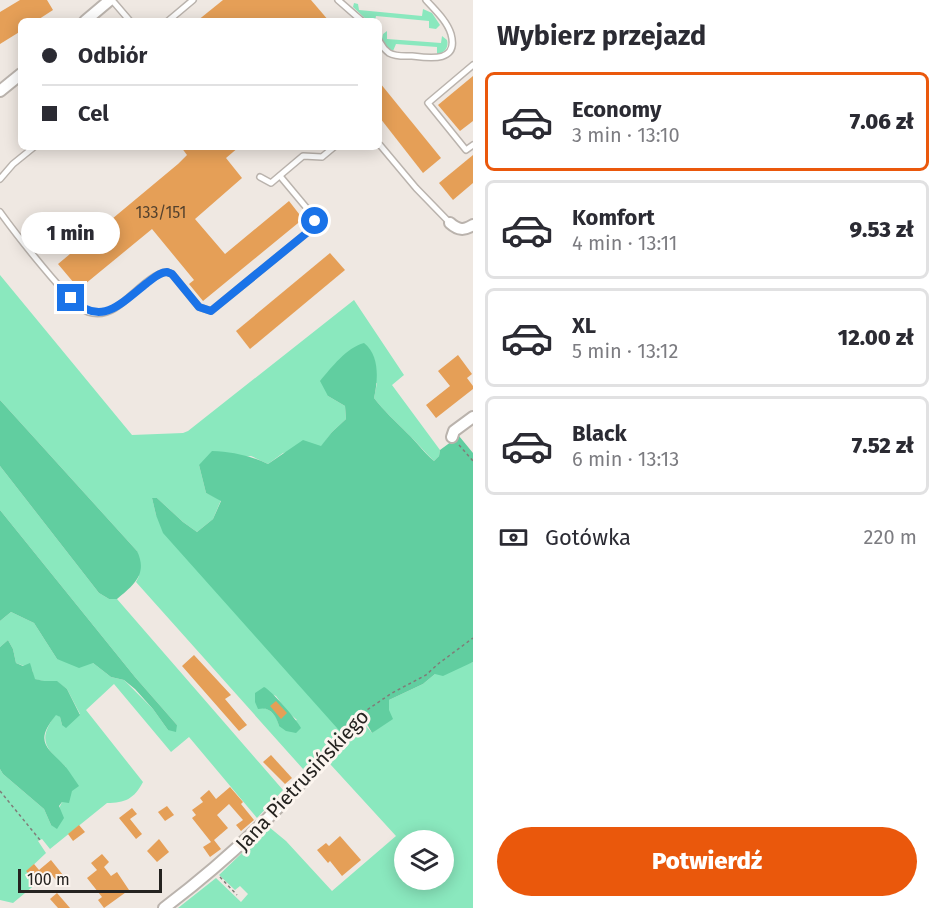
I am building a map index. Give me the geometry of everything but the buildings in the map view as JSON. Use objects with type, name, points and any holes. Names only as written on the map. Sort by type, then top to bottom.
[{"type":"street","points":[[89,18],[111,0]]},
{"type":"street","points":[[0,92],[18,77]]},
{"type":"street","points":[[450,223],[461,230],[473,225]]},
{"type":"street","points":[[452,437],[454,431],[473,417]]},
{"type":"street","name":"Jana Pietrusińskiego","points":[[164,908],[243,845],[317,765]]},
{"type":"lane","points":[[111,0],[127,18]]},
{"type":"lane","points":[[172,18],[193,0]]},
{"type":"lane","points":[[338,0],[359,18]]},
{"type":"lane","points":[[382,45],[394,55],[437,58],[447,54],[452,45],[450,33],[445,22],[426,0]]},
{"type":"lane","points":[[473,65],[428,103],[466,150],[473,145]]},
{"type":"lane","points":[[382,147],[416,188],[450,223]]},
{"type":"lane","points":[[0,179],[13,164],[30,150]]},
{"type":"lane","points":[[260,177],[271,183],[303,156],[322,158],[331,150]]},
{"type":"lane","points":[[0,212],[71,298],[87,311],[98,314],[115,308],[157,276],[167,272],[172,274],[199,307],[211,311],[309,231],[315,221],[280,176]]},
{"type":"path","points":[[452,437],[473,461]]},
{"type":"path","name":"Jana Pietrusińskiego","points":[[317,765],[361,714],[392,693],[426,675],[473,638]]},
{"type":"path","points":[[0,791],[40,840]]},
{"type":"path","points":[[218,876],[237,895]]},
{"type":"green space","points":[[354,3],[358,4],[359,10],[422,16],[423,9],[432,13],[440,25],[436,29],[429,28],[429,21],[376,16],[376,18],[365,18],[353,7]]},
{"type":"green space","points":[[387,31],[387,39],[441,43],[442,36],[447,40],[446,49],[437,54],[437,47],[396,44],[393,51],[382,39],[383,34]]},
{"type":"green space","points":[[0,275],[132,435],[188,431],[354,300],[404,375],[392,385],[440,450],[439,456],[434,461],[374,398],[377,383],[328,396],[345,406],[346,419],[321,447],[283,453],[268,464],[251,456],[199,465],[206,493],[221,500],[213,519],[197,532],[157,498],[152,498],[156,515],[345,736],[364,717],[366,726],[372,733],[385,719],[389,700],[423,684],[435,674],[473,662],[473,908],[178,908],[216,878],[241,902],[248,894],[240,886],[235,890],[219,875],[269,827],[286,841],[332,891],[394,838],[394,890],[454,890],[454,830],[394,830],[394,834],[320,753],[303,769],[136,582],[139,576],[137,551],[0,400]],"holes":[[[261,690],[276,696],[287,711],[297,720],[279,726],[274,715],[264,708]]]},
{"type":"green space","points":[[364,343],[373,354],[375,361],[377,376],[374,398],[427,454],[434,461],[439,456],[440,450],[459,436],[473,453],[473,662],[443,676],[435,674],[423,684],[389,700],[389,710],[393,719],[372,733],[363,717],[345,737],[163,533],[152,498],[157,498],[197,532],[213,519],[221,501],[206,493],[199,465],[212,451],[254,458],[268,464],[303,440],[321,446],[346,419],[345,406],[328,396],[320,381],[345,354]]},
{"type":"green space","points":[[0,400],[137,551],[141,566],[138,578],[117,599],[109,599],[99,593],[0,466]]},
{"type":"green space","points":[[0,466],[99,593],[109,599],[117,599],[283,790],[257,818],[189,737],[171,752],[114,684],[86,710],[143,782],[128,799],[107,803],[50,849],[42,839],[38,841],[46,853],[27,871],[37,883],[13,903],[0,900],[0,769],[44,809],[51,825],[62,802],[66,767],[49,749],[45,737],[56,714],[60,717],[62,725],[80,714],[67,689],[56,681],[34,679],[32,669],[16,663],[8,640],[0,647],[0,621],[11,612],[34,623],[57,659],[93,663],[111,677],[124,680],[153,709],[168,730],[177,725],[135,677],[0,510]]},
{"type":"green space","points":[[0,510],[135,677],[177,725],[176,732],[168,730],[153,709],[124,680],[111,677],[93,663],[79,668],[57,659],[34,623],[11,612],[0,621]]},
{"type":"green space","points":[[8,640],[16,663],[23,666],[30,663],[35,679],[57,681],[67,689],[80,715],[66,728],[62,725],[60,717],[56,715],[44,737],[48,748],[79,786],[72,791],[69,803],[62,802],[59,806],[64,818],[57,829],[51,825],[44,809],[0,769],[0,647]]},
{"type":"green space","points":[[264,687],[278,699],[299,724],[301,728],[296,733],[286,731],[279,726],[269,710],[258,709],[255,693]]},
{"type":"route","points":[[71,298],[79,307],[87,311],[98,314],[106,312],[115,308],[162,272],[167,272],[172,274],[199,307],[211,311],[309,231],[315,221]]}]
